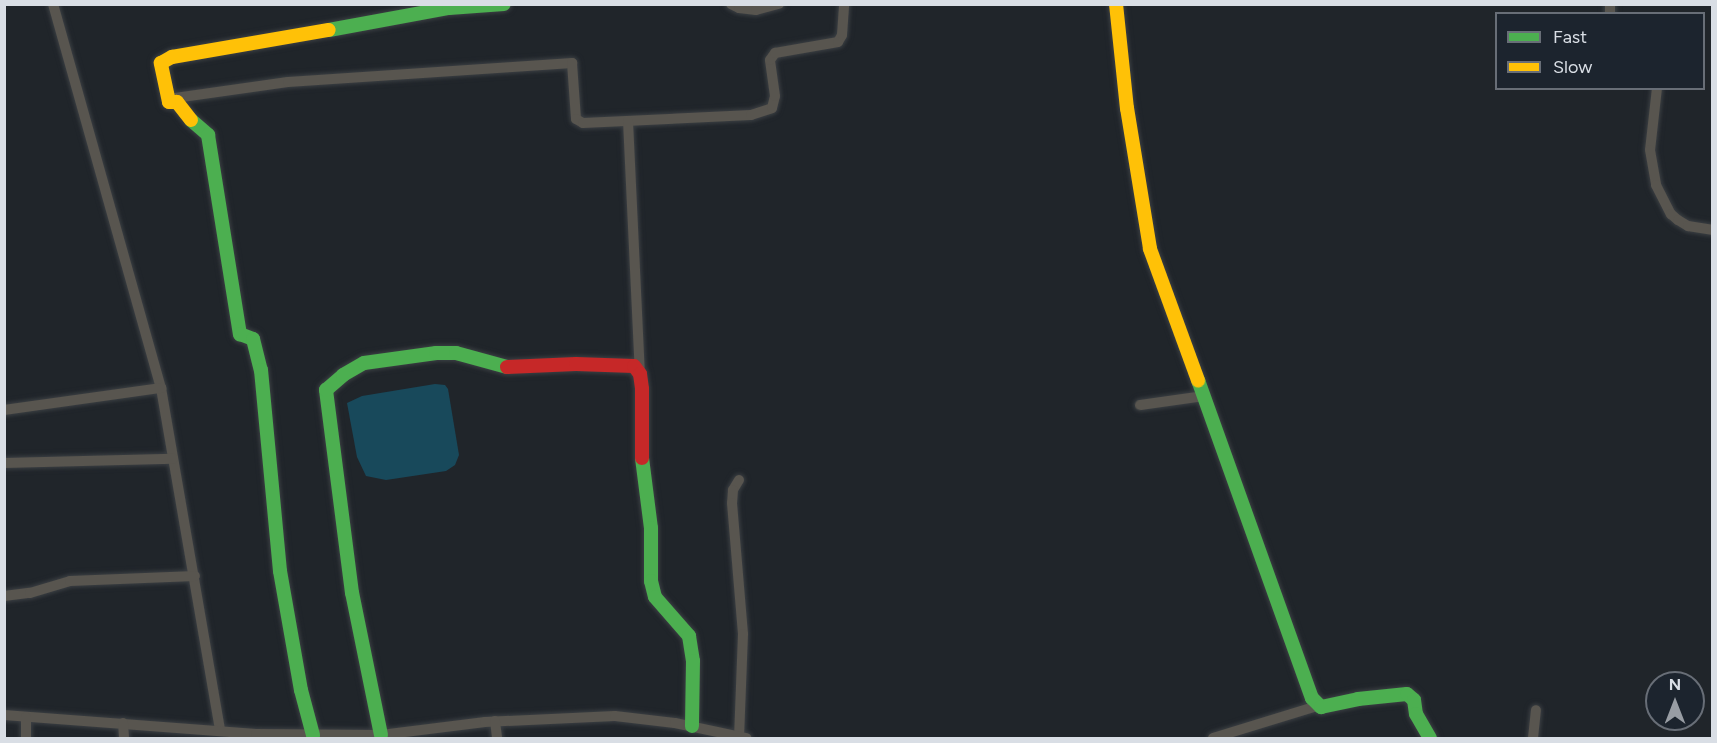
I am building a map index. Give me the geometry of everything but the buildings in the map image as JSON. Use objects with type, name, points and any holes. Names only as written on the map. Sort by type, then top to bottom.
[{"type":"street","points":[[53,4],[161,388],[220,730]]},
{"type":"street","points":[[314,735],[301,690],[280,571],[261,370],[253,339],[240,334],[208,135],[182,111],[177,102],[169,102],[160,65],[172,57],[312,34],[396,16],[449,8],[504,4]]},
{"type":"street","points":[[731,4],[739,8],[756,10],[779,4]]},
{"type":"street","points":[[168,99],[288,82],[572,63],[578,121],[586,123],[698,119],[764,113],[772,108],[776,96],[770,60],[776,53],[783,51],[838,42],[842,35],[844,4]]},
{"type":"street","points":[[1116,4],[1127,108],[1150,249],[1302,677],[1317,706]]},
{"type":"street","points":[[1657,90],[1650,150],[1656,185],[1671,214],[1678,220],[1688,226],[1713,230]]},
{"type":"street","points":[[628,121],[642,465],[651,528],[651,581],[655,597],[689,636],[693,661],[692,726]]},
{"type":"street","points":[[381,735],[352,593],[326,390],[344,375],[364,363],[396,361],[436,353],[456,353],[504,367],[625,365],[634,366],[640,374]]},
{"type":"street","points":[[4,410],[161,388]]},
{"type":"street","points":[[1140,405],[1204,396]]},
{"type":"street","points":[[4,464],[173,459]]},
{"type":"street","points":[[4,716],[123,723],[201,733],[220,730],[256,734],[381,735],[495,721],[615,716],[692,726],[741,738],[743,634],[732,503],[734,490],[739,480]]},
{"type":"street","points":[[4,596],[30,593],[70,581],[195,576]]},
{"type":"street","points":[[1213,738],[1317,706],[1323,708],[1358,699],[1407,694],[1414,700],[1416,714],[1430,738]]},
{"type":"street","points":[[1533,738],[1536,710]]},
{"type":"street","points":[[26,717],[26,738]]},
{"type":"street","points":[[495,721],[497,738]]},
{"type":"street","points":[[123,723],[124,738]]},
{"type":"water","points":[[435,384],[445,385],[448,389],[459,455],[455,465],[446,471],[386,480],[366,476],[357,457],[347,403],[362,396]]},
{"type":"traffic: fast","points":[[329,30],[449,8],[504,4]]},
{"type":"traffic: fast","points":[[191,120],[208,135],[240,334],[253,339],[261,370],[280,571],[301,690],[313,735]]},
{"type":"traffic: fast","points":[[381,735],[352,593],[326,390],[343,375],[364,363],[436,353],[456,353],[507,367]]},
{"type":"traffic: fast","points":[[1198,380],[1312,698],[1321,707],[1358,699],[1407,694],[1414,700],[1416,714],[1430,738]]},
{"type":"traffic: fast","points":[[642,458],[651,528],[651,581],[655,597],[689,636],[693,661],[692,726]]},
{"type":"traffic: slow","points":[[1116,4],[1127,108],[1150,249],[1198,380]]},
{"type":"traffic: slow","points":[[191,120],[177,102],[169,102],[161,63],[172,57],[329,30]]},
{"type":"traffic: jam","points":[[507,367],[576,364],[634,366],[640,374],[642,389],[642,458]]}]
